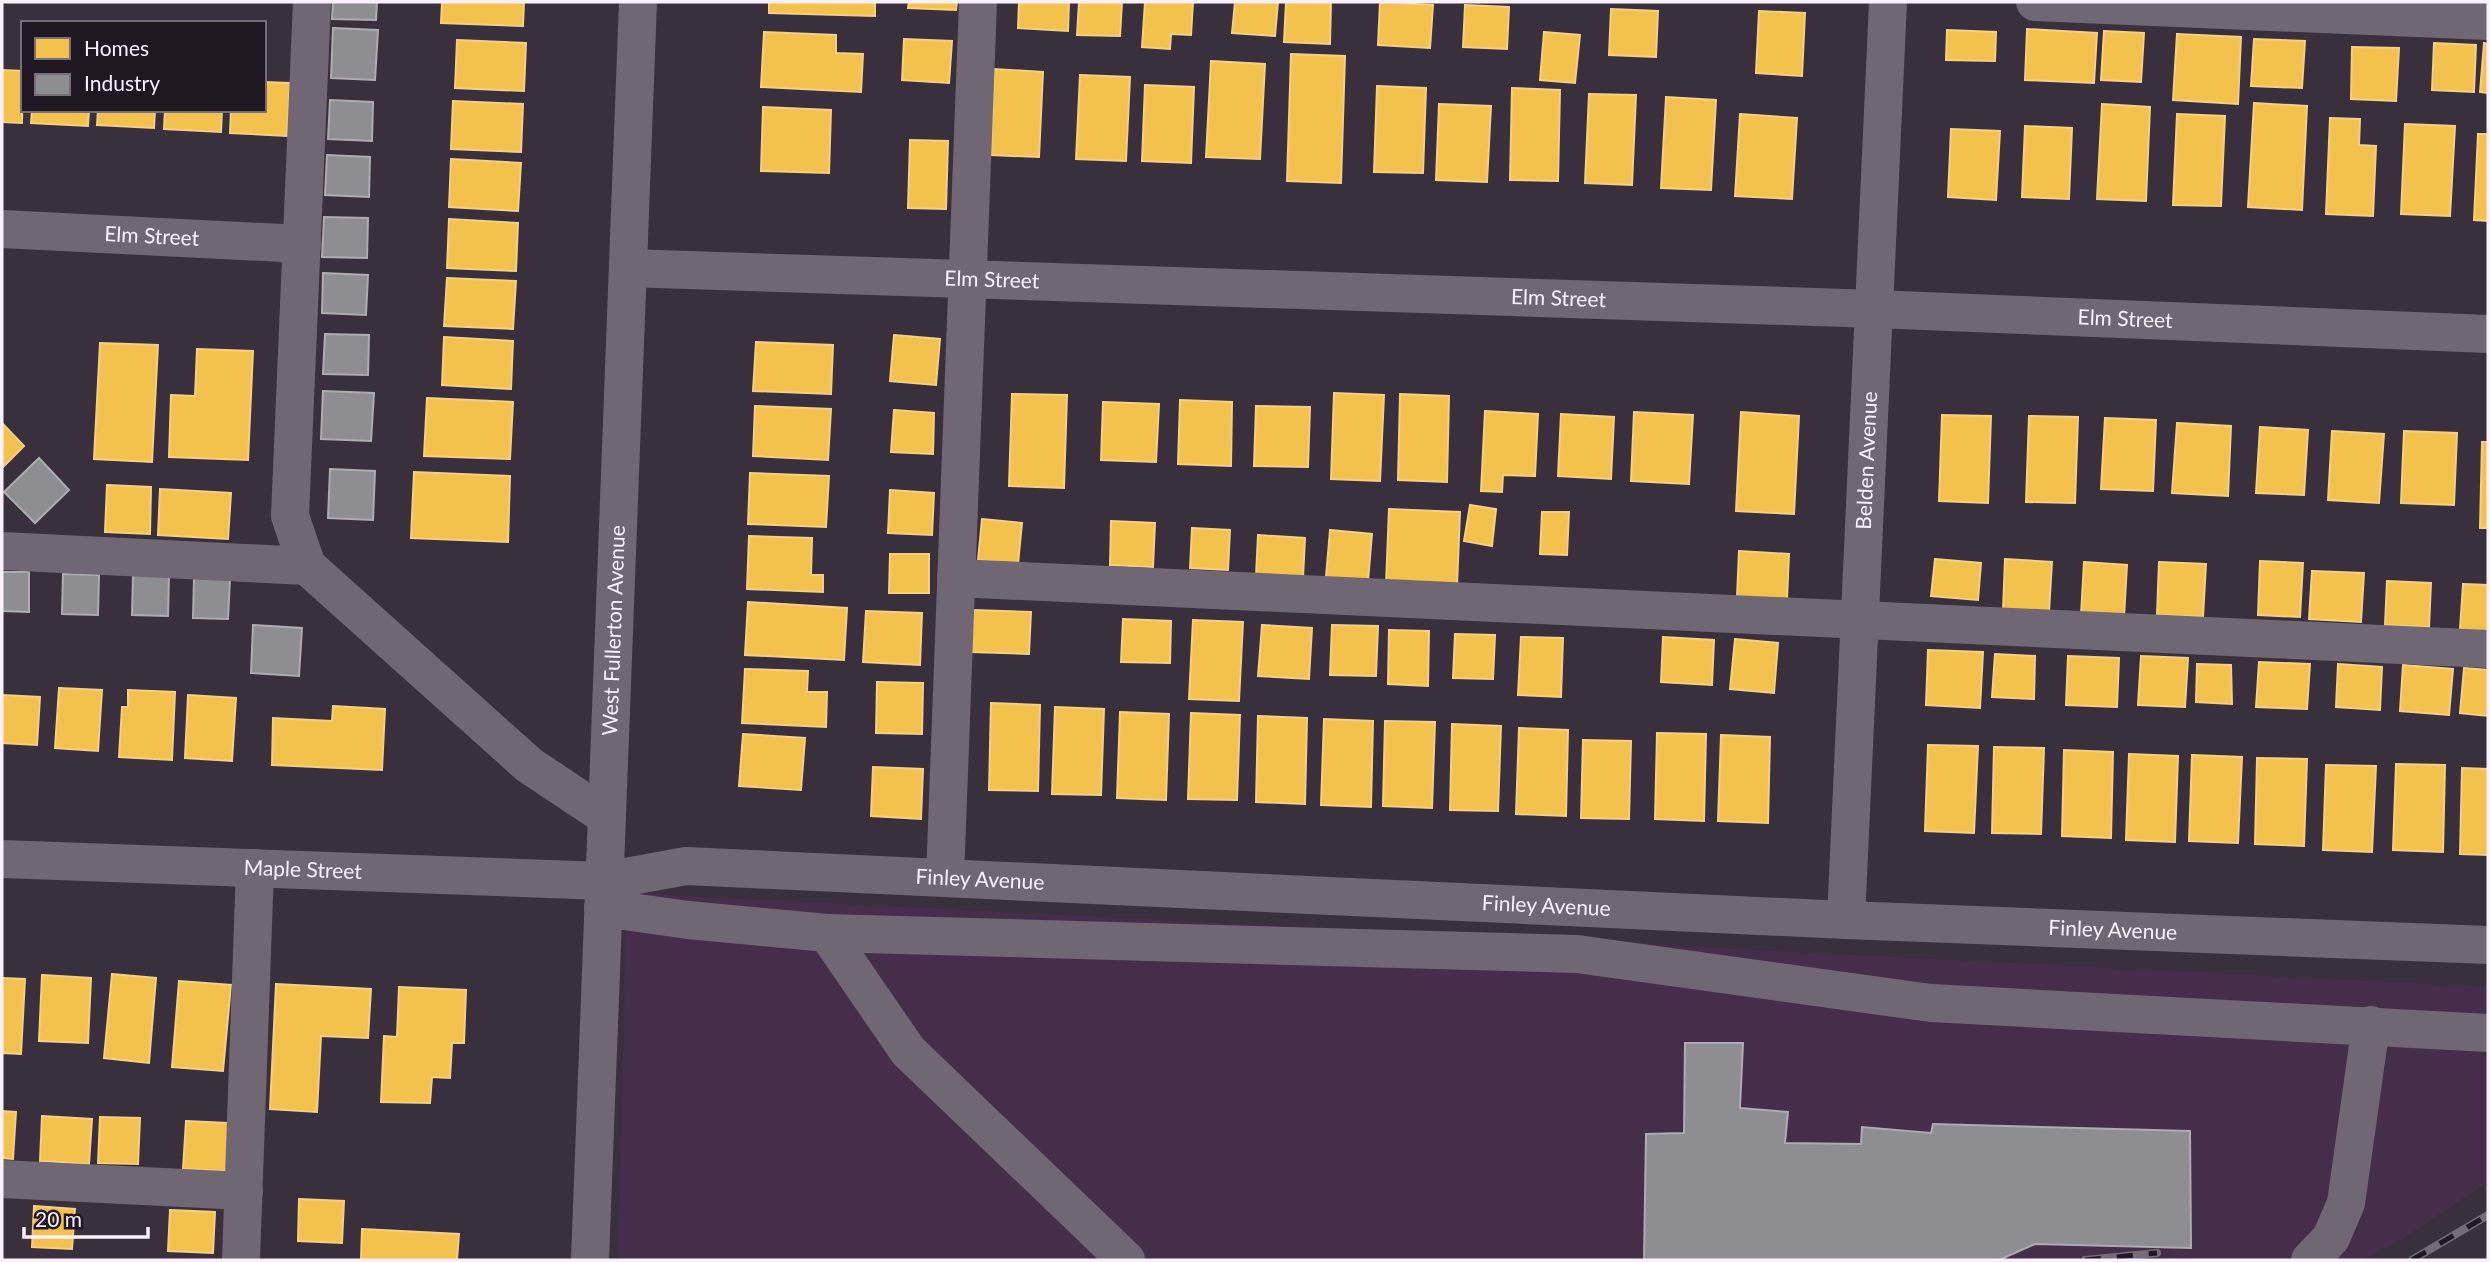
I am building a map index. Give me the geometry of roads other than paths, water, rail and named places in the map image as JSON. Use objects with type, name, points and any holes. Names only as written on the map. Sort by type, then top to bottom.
[{"type":"street","points":[[312,2],[290,516],[307,566],[529,765],[607,817]]},
{"type":"street","name":"West Fullerton Avenue","points":[[590,1260],[638,2]]},
{"type":"street","points":[[945,877],[978,2]]},
{"type":"street","name":"Belden Avenue","points":[[1846,920],[1888,2]]},
{"type":"street","points":[[2035,2],[2488,21]]},
{"type":"street","name":"Elm Street","points":[[2,229],[302,244]]},
{"type":"street","name":"Elm Street","points":[[628,268],[1875,309],[2488,334]]},
{"type":"street","points":[[2,551],[307,566]]},
{"type":"street","points":[[956,578],[2488,649]]},
{"type":"street","name":"Maple Street","points":[[2,859],[255,868],[604,895]]},
{"type":"street","name":"Finley Avenue","points":[[604,895],[686,866],[1846,920],[2488,945]]},
{"type":"street","points":[[242,1260],[255,868]]},
{"type":"street","points":[[604,895],[688,920],[827,933],[1577,954],[1931,1003],[2488,1033]]},
{"type":"street","points":[[827,933],[908,1051],[1126,1260]]},
{"type":"street","points":[[2310,1260],[2332,1238],[2346,1203],[2371,1026]]},
{"type":"street","points":[[2,1180],[244,1191]]},
{"type":"street","points":[[590,1260],[596,1260]]},
{"type":"railway","points":[[2412,1260],[2488,1215]]},
{"type":"railway","points":[[2085,1260],[2157,1253]]}]
